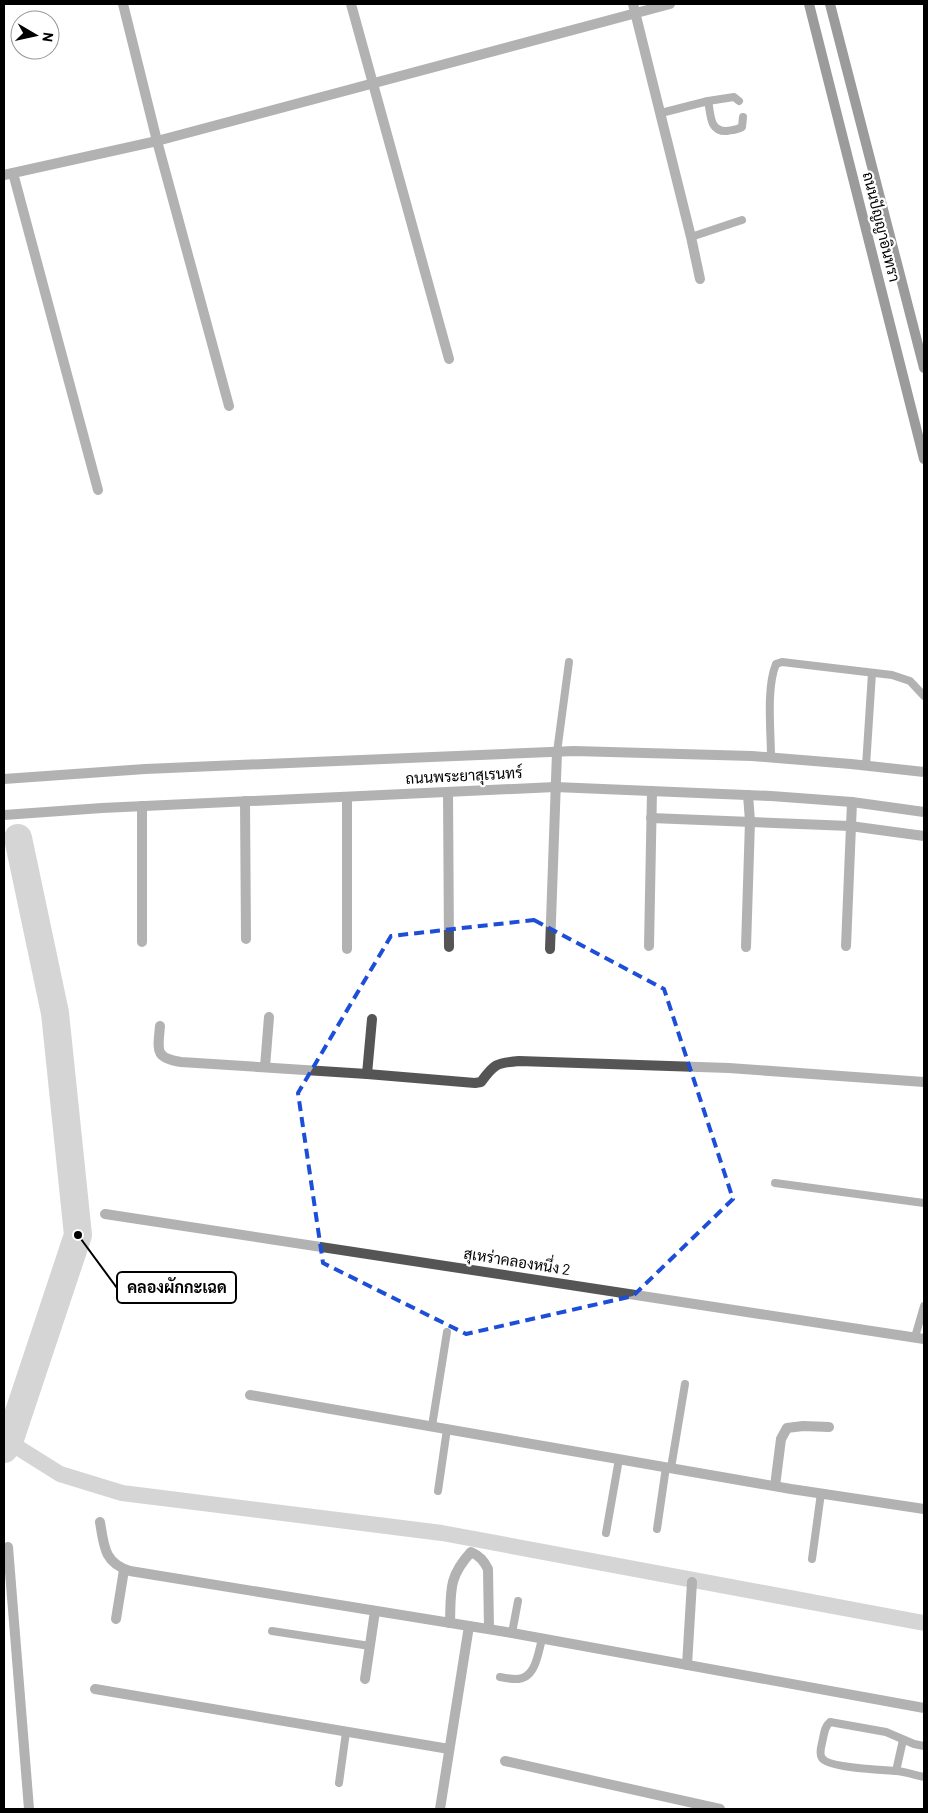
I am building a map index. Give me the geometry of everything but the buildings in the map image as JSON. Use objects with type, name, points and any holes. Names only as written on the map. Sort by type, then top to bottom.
[{"type":"main road","name":"ถนนปัญญาอินทรา","points":[[808,4],[924,459]]},
{"type":"main road","name":"ถนนปัญญาอินทรา","points":[[830,4],[924,368]]},
{"type":"street","points":[[123,4],[157,141],[229,406]]},
{"type":"street","points":[[351,4],[449,359]]},
{"type":"street","points":[[98,490],[8,174],[157,141],[373,84],[634,8],[670,4]]},
{"type":"street","points":[[634,8],[692,237],[700,279]]},
{"type":"street","points":[[550,949],[555,787],[558,752]]},
{"type":"street","name":"ถนนพระยาสุเรนทร์","points":[[4,780],[145,769],[558,752],[652,752],[772,758],[924,772]]},
{"type":"street","name":"ถนนพระยาสุเรนทร์","points":[[4,815],[142,806],[555,787],[771,796],[852,802],[924,812]]},
{"type":"street","points":[[649,946],[652,791]]},
{"type":"street","points":[[448,792],[449,947]]},
{"type":"street","points":[[746,948],[750,821],[748,795]]},
{"type":"street","points":[[347,797],[347,949]]},
{"type":"street","points":[[245,802],[246,939]]},
{"type":"street","points":[[846,946],[852,802]]},
{"type":"street","points":[[142,806],[142,942]]},
{"type":"street","points":[[651,818],[850,826],[924,836]]},
{"type":"street","points":[[265,1067],[269,1017]]},
{"type":"street","points":[[367,1074],[372,1019]]},
{"type":"street","points":[[160,1026],[160,1054],[167,1060],[475,1083],[481,1082],[491,1067],[498,1064],[519,1062],[729,1068],[924,1082]]},
{"type":"street","name":"สุเหร่าคลองหนึ่ง 2","points":[[105,1214],[919,1338]]},
{"type":"street","points":[[250,1395],[821,1494],[924,1509]]},
{"type":"street","points":[[775,1486],[781,1439],[787,1428],[830,1426]]},
{"type":"street","points":[[100,1522],[104,1547],[110,1560],[124,1570],[490,1629],[924,1708]]},
{"type":"street","points":[[8,1547],[29,1809]]},
{"type":"street","points":[[450,1623],[451,1592],[454,1577],[459,1565],[471,1552],[478,1555],[488,1570],[490,1629]]},
{"type":"street","points":[[116,1619],[124,1570]]},
{"type":"street","points":[[688,1665],[692,1582]]},
{"type":"street","points":[[365,1678],[375,1610]]},
{"type":"street","points":[[440,1809],[469,1626]]},
{"type":"street","points":[[95,1688],[449,1749]]},
{"type":"street","points":[[505,1761],[720,1809]]},
{"type":"lane","points":[[661,113],[708,102],[734,98],[739,101]]},
{"type":"lane","points":[[708,102],[712,123],[720,131],[738,130],[742,127],[743,117]]},
{"type":"lane","points":[[692,237],[742,220]]},
{"type":"lane","points":[[558,752],[569,662]]},
{"type":"lane","points":[[772,758],[770,688],[776,664],[786,662],[892,675],[910,681],[924,696]]},
{"type":"lane","points":[[866,766],[872,673]]},
{"type":"lane","points":[[775,1183],[924,1203]]},
{"type":"lane","points":[[919,1338],[924,1306]]},
{"type":"lane","points":[[432,1426],[447,1332]]},
{"type":"lane","points":[[657,1529],[685,1384]]},
{"type":"lane","points":[[438,1491],[447,1429]]},
{"type":"lane","points":[[606,1533],[619,1459]]},
{"type":"lane","points":[[812,1559],[821,1494]]},
{"type":"lane","points":[[512,1633],[518,1601]]},
{"type":"lane","points":[[272,1631],[370,1646]]},
{"type":"lane","points":[[500,1677],[517,1680],[529,1675],[534,1666],[542,1638]]},
{"type":"lane","points":[[924,1746],[903,1740],[886,1732],[830,1722],[826,1725],[821,1751],[821,1757],[824,1760],[846,1766],[886,1772],[896,1771],[924,1777]]},
{"type":"lane","points":[[339,1783],[346,1732]]},
{"type":"lane","points":[[896,1771],[903,1740]]},
{"type":"highlighted area","points":[[534,920],[664,989],[733,1199],[633,1296],[466,1334],[323,1263],[298,1093],[391,936]]},
{"type":"waterway","points":[[4,1449],[9,1442],[78,1235],[55,1013],[18,838]]},
{"type":"waterway","points":[[9,1442],[60,1474],[122,1493],[442,1533],[924,1623]]},
{"type":"place","name":"คลองผักกะเฉด","points":[[78,1235]]}]
